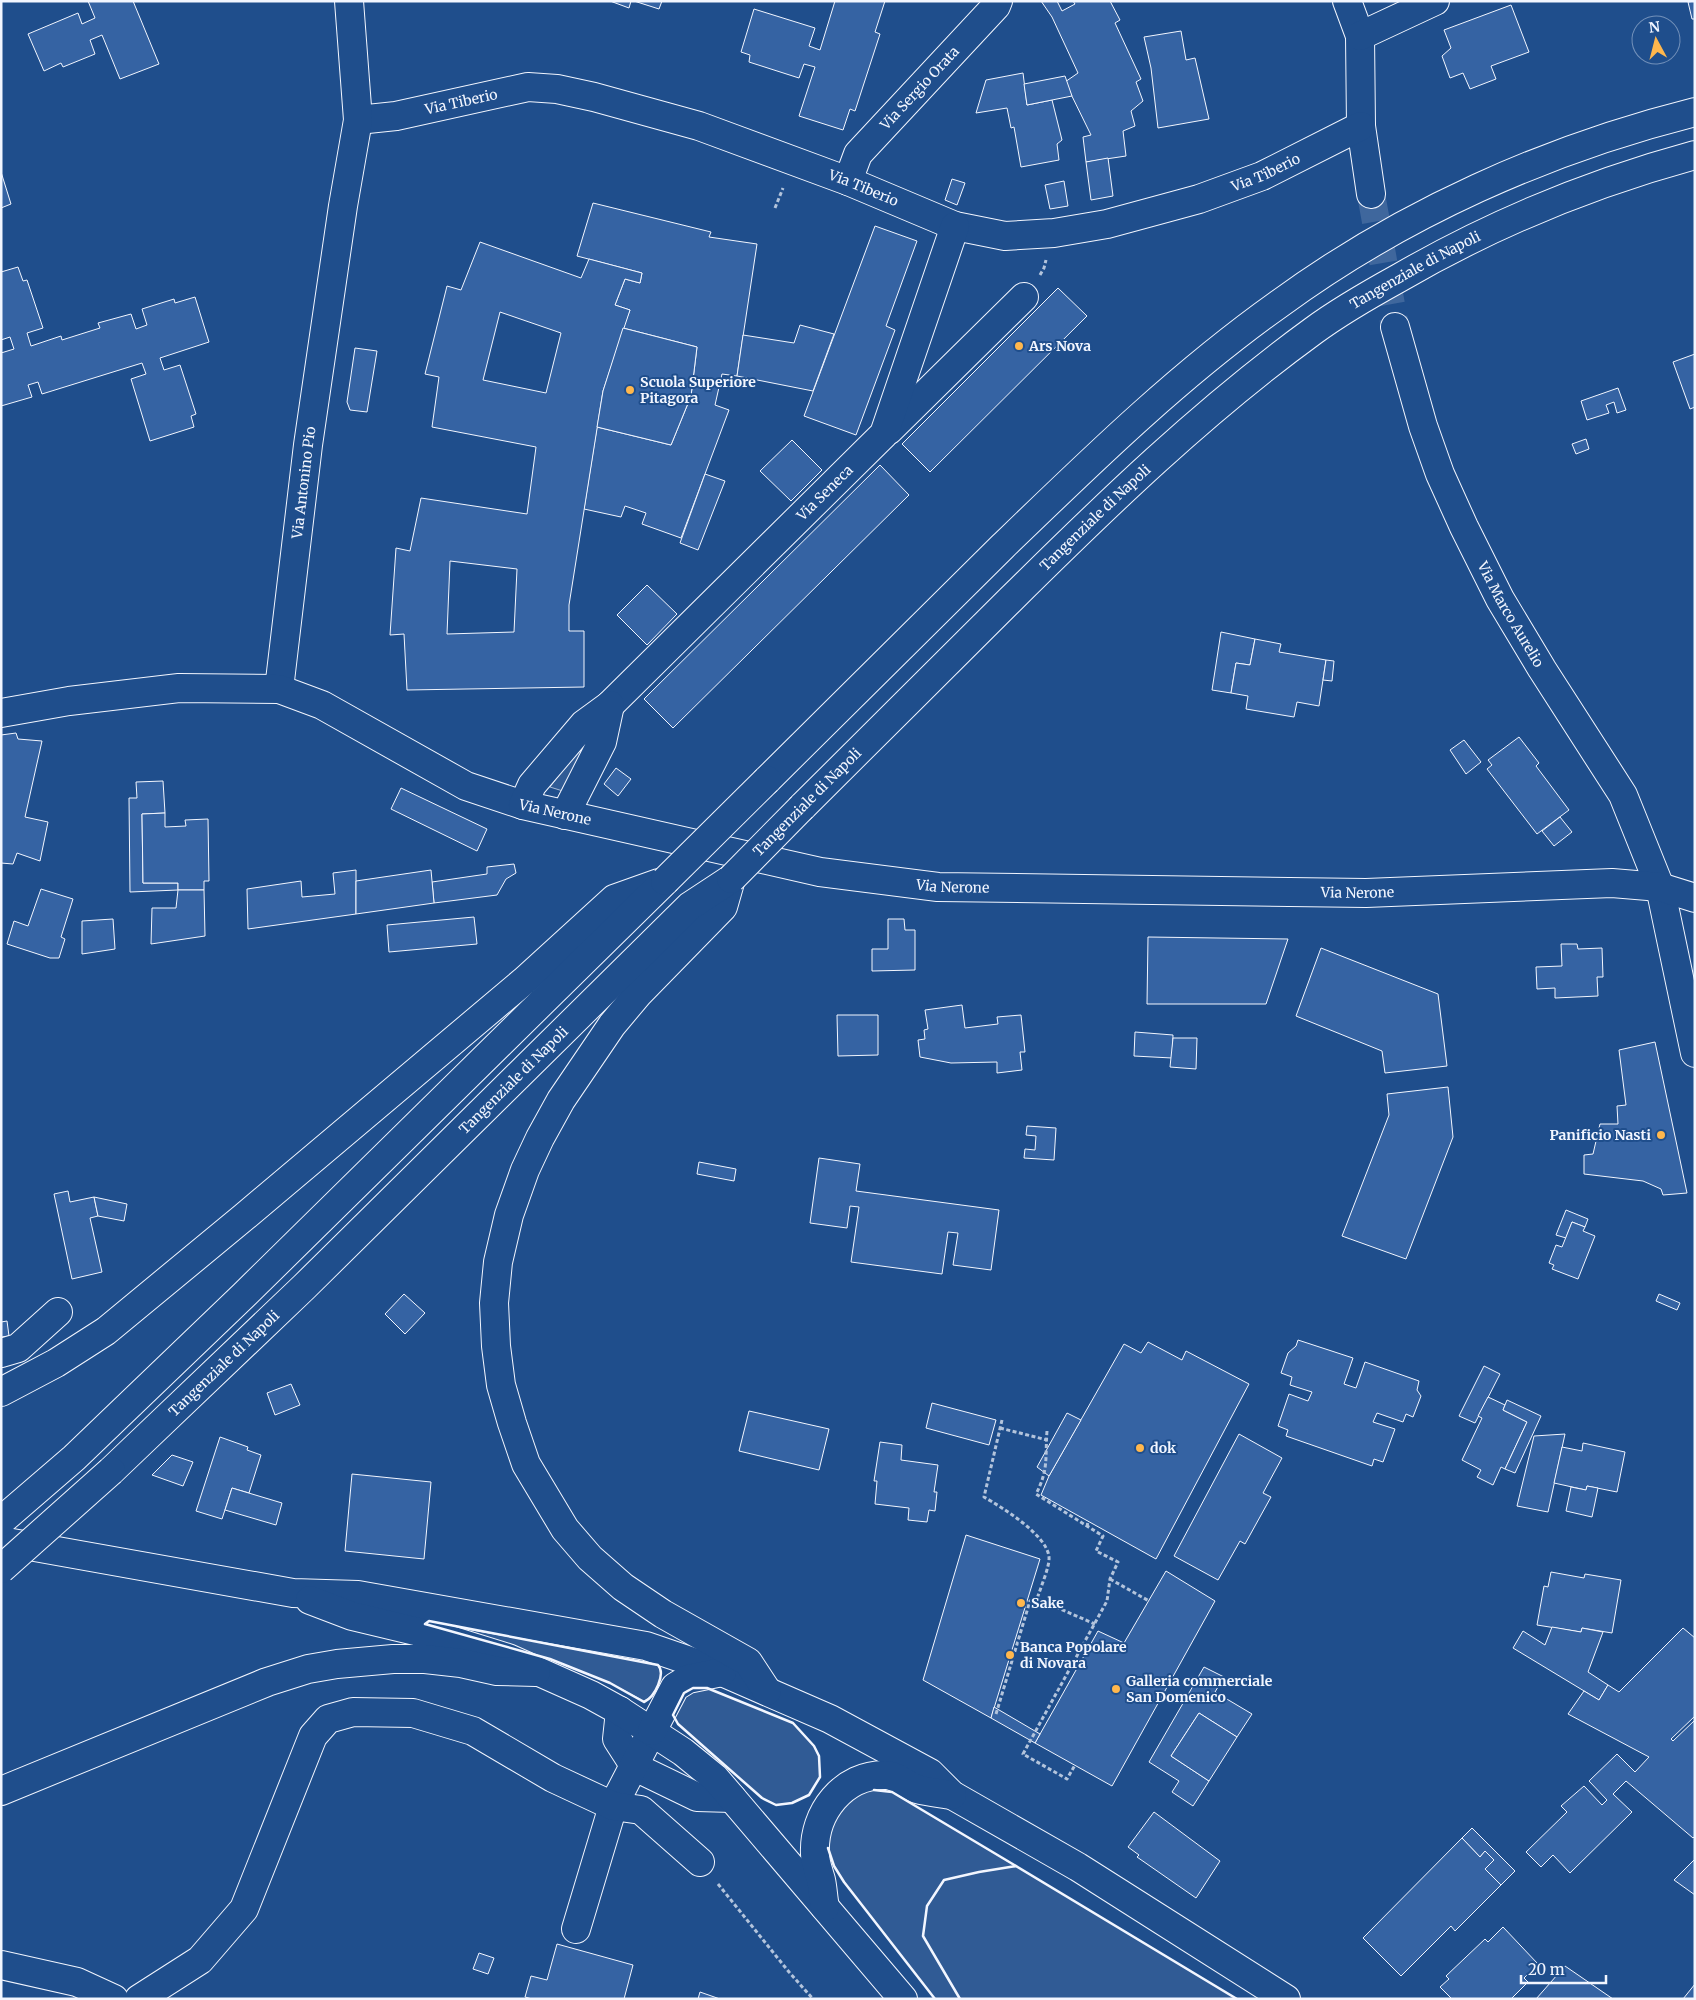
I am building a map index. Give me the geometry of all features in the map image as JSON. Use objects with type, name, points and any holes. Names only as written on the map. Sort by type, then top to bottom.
[{"type":"main road","name":"Via Antonino Pio","points":[[279,689],[308,445],[343,206],[358,120],[349,1]]},
{"type":"main road","name":"Via Sergio Orata","points":[[848,181],[858,154],[996,6],[998,1]]},
{"type":"main road","points":[[1347,1],[1360,36],[1361,126],[1371,194]]},
{"type":"main road","points":[[1360,36],[1435,1]]},
{"type":"main road","name":"Via Tiberio","points":[[358,120],[396,116],[528,87],[557,89],[594,97],[699,126],[848,181],[955,226],[1005,236],[1054,233],[1107,224],[1199,199],[1262,176],[1361,126]]},
{"type":"main road","points":[[1,1521],[74,1458],[244,1295],[1099,452],[1185,377],[1278,304],[1394,231],[1473,191],[1552,157],[1647,124],[1695,112]]},
{"type":"main road","name":"Tangenziale di Napoli","points":[[1,1570],[111,1471],[304,1287],[690,906],[731,879],[1051,559],[1162,453],[1314,330],[1368,295],[1488,230],[1604,182],[1695,155]]},
{"type":"main road","name":"Via Seneca","points":[[523,805],[532,785],[584,724],[610,705],[884,434],[955,226]]},
{"type":"main road","points":[[884,434],[1024,296]]},
{"type":"main road","name":"Via Marco Aurelio","points":[[1395,327],[1423,426],[1440,474],[1464,527],[1500,598],[1542,669],[1623,795],[1660,887],[1695,1053]]},
{"type":"main road","points":[[1,713],[69,701],[179,688],[279,689]]},
{"type":"main road","name":"Via Nerone","points":[[279,689],[322,705],[466,786],[523,805],[820,872],[938,886],[1366,893],[1612,883],[1660,887],[1695,898]]},
{"type":"main road","points":[[565,815],[602,742],[610,705]]},
{"type":"main road","points":[[731,879],[723,907],[638,994],[612,1025],[561,1100],[525,1170],[509,1215],[498,1262],[494,1303],[496,1346],[501,1385],[512,1423],[526,1464],[565,1529],[590,1558],[623,1587],[663,1614],[748,1662],[767,1691]]},
{"type":"main road","points":[[1,1392],[56,1363],[106,1331],[524,981],[614,899],[665,881]]},
{"type":"main road","points":[[1,1354],[18,1348],[58,1312]]},
{"type":"main road","points":[[1,1541],[293,1593],[358,1595],[646,1646],[722,1672],[830,1719],[930,1773],[952,1795],[1078,1867],[1286,1999]]},
{"type":"main road","points":[[293,1593],[352,1616],[444,1638],[508,1658],[591,1695],[652,1731],[683,1752],[715,1778],[903,1999]]},
{"type":"main road","points":[[1,1791],[267,1682],[308,1669],[362,1661],[425,1659],[461,1663],[497,1671],[536,1672]]},
{"type":"main road","points":[[576,1929],[613,1806],[635,1767],[674,1687],[688,1680],[722,1672]]},
{"type":"main road","points":[[620,1711],[618,1739],[635,1767],[697,1797],[732,1798]]},
{"type":"main road","points":[[139,1999],[200,1960],[244,1909],[313,1736],[328,1719],[353,1712],[413,1713],[473,1731],[553,1778],[613,1806],[641,1810],[700,1862]]},
{"type":"main road","points":[[824,1907],[821,1881],[814,1855],[817,1832],[822,1814],[833,1799],[846,1787],[862,1779],[888,1775],[918,1789],[952,1795]]},
{"type":"main road","points":[[1,1965],[77,1982],[114,1999]]},
{"type":"path","points":[[1002,1420],[984,1497],[1018,1518],[1045,1545],[1050,1559],[1037,1599]]},
{"type":"path","points":[[1000,1428],[1047,1440]]},
{"type":"path","points":[[1048,1431],[1047,1462],[1044,1479],[1036,1494],[1103,1536],[1096,1550],[1118,1562],[1110,1579],[1107,1602],[1023,1754],[1068,1779],[1075,1765]]},
{"type":"path","points":[[1087,1526],[1088,1521]]},
{"type":"path","points":[[1110,1579],[1149,1600]]},
{"type":"path","points":[[996,1714],[1030,1601],[1037,1599],[1095,1624]]},
{"type":"path","points":[[700,1862],[813,1999]]},
{"type":"shaded area","points":[[595,727],[566,792],[550,787]]},
{"type":"shaded area","points":[[429,1621],[658,1665],[661,1674],[660,1679],[652,1695],[644,1701],[610,1683],[550,1659],[425,1624]]},
{"type":"shaded area","points":[[707,1688],[793,1723],[814,1746],[819,1756],[820,1777],[809,1795],[792,1803],[776,1805],[762,1798],[678,1724],[673,1715],[684,1693]]},
{"type":"shaded area","points":[[876,1790],[892,1792],[1237,1999],[935,1999],[844,1882],[828,1851],[829,1835],[832,1826],[842,1809],[854,1796],[861,1792]]},
{"type":"building","points":[[88,1],[133,1],[159,64],[120,79],[102,35],[90,40],[95,54],[63,67],[61,63],[44,71],[28,34],[78,13],[82,24],[95,18]]},
{"type":"building","points":[[610,1],[631,1],[629,8]]},
{"type":"building","points":[[634,1],[662,1],[659,9]]},
{"type":"building","points":[[835,1],[885,1],[875,32],[880,34],[855,111],[850,109],[843,130],[799,116],[815,67],[804,64],[799,78],[749,62],[750,55],[741,52],[754,9],[815,28],[809,46],[820,50]]},
{"type":"building","points":[[1041,1],[1057,1],[1062,11],[1075,4],[1073,1],[1110,1],[1120,20],[1115,23],[1141,79],[1136,82],[1143,101],[1131,111],[1135,126],[1123,131],[1126,156],[1086,162],[1083,137],[1091,135],[1065,82],[1078,73],[1052,17]]},
{"type":"building","points":[[1695,1],[1695,19],[1692,19],[1688,2]]},
{"type":"building","points":[[1511,5],[1529,52],[1491,66],[1496,79],[1470,89],[1463,73],[1450,78],[1442,56],[1451,48],[1444,30]]},
{"type":"building","points":[[1181,31],[1186,60],[1195,58],[1209,119],[1158,128],[1151,68],[1144,37]]},
{"type":"building","points":[[1023,73],[1027,105],[1052,100],[1062,140],[1057,144],[1059,160],[1021,167],[1014,127],[1011,128],[1007,108],[976,113],[986,80]]},
{"type":"building","points":[[1065,76],[1072,96],[1027,105],[1024,84]]},
{"type":"building","points":[[1108,158],[1113,196],[1091,200],[1086,162]]},
{"type":"building","points":[[1,172],[11,204],[1,208]]},
{"type":"building","points":[[952,179],[965,183],[957,205],[945,200]]},
{"type":"building","points":[[1064,181],[1068,206],[1050,209],[1045,185]]},
{"type":"building","points":[[593,203],[711,232],[709,237],[757,244],[737,376],[722,374],[715,405],[729,410],[681,538],[642,524],[646,513],[625,506],[621,517],[584,509],[597,427],[671,445],[691,396],[697,347],[623,328],[630,310],[615,305],[625,279],[640,283],[642,273],[577,256]]},
{"type":"building","points":[[875,226],[917,241],[886,326],[895,330],[856,435],[804,416]]},
{"type":"building","points":[[480,242],[581,278],[589,259],[642,273],[640,283],[625,279],[615,305],[630,310],[603,391],[569,605],[569,631],[584,631],[584,687],[407,690],[404,634],[390,635],[396,548],[410,551],[421,498],[527,514],[536,447],[432,427],[439,377],[425,374],[447,286],[461,290]],"holes":[[[500,312],[561,333],[546,393],[483,380]],[[450,561],[517,569],[514,632],[447,634]]]},
{"type":"building","points":[[18,267],[23,281],[27,280],[43,328],[27,333],[31,346],[61,336],[62,340],[100,328],[98,323],[131,314],[136,329],[147,325],[142,309],[174,299],[175,303],[195,297],[209,342],[160,358],[164,370],[180,365],[196,414],[191,416],[194,427],[150,441],[131,379],[146,374],[142,363],[42,394],[38,382],[28,385],[32,397],[1,406],[1,353],[14,349],[10,337],[1,340],[1,272]]},
{"type":"building","points":[[1058,288],[1087,316],[930,472],[902,444]]},
{"type":"building","points":[[800,325],[834,334],[813,391],[737,376],[743,335],[794,343]]},
{"type":"building","points":[[623,328],[697,347],[691,396],[671,445],[597,427],[603,391]]},
{"type":"building","points":[[355,348],[377,351],[367,412],[350,410],[347,402]]},
{"type":"building","points":[[1695,354],[1695,407],[1690,409],[1673,362]]},
{"type":"building","points":[[1618,388],[1626,410],[1617,413],[1614,402],[1606,405],[1609,413],[1587,420],[1581,401]]},
{"type":"building","points":[[1586,439],[1589,449],[1576,454],[1572,444]]},
{"type":"building","points":[[792,440],[822,470],[791,501],[760,471]]},
{"type":"building","points":[[880,465],[909,495],[673,728],[644,699]]},
{"type":"building","points":[[705,474],[725,481],[698,550],[680,543]]},
{"type":"building","points":[[647,585],[677,614],[647,645],[617,615]]},
{"type":"building","points":[[1221,632],[1255,639],[1250,665],[1236,663],[1231,693],[1212,690]]},
{"type":"building","points":[[1255,639],[1281,644],[1279,652],[1326,660],[1319,706],[1297,702],[1294,717],[1246,709],[1248,696],[1231,693],[1236,663],[1250,665]]},
{"type":"building","points":[[1326,660],[1334,661],[1332,681],[1323,680]]},
{"type":"building","points":[[16,733],[18,739],[42,741],[25,817],[48,822],[40,861],[17,853],[13,864],[1,863],[1,735]]},
{"type":"building","points":[[1519,737],[1539,763],[1536,766],[1569,810],[1537,834],[1487,769],[1492,765],[1488,760]]},
{"type":"building","points":[[1464,740],[1481,762],[1466,774],[1450,750]]},
{"type":"building","points":[[616,768],[631,779],[618,796],[604,784]]},
{"type":"building","points":[[163,781],[165,813],[142,814],[143,883],[178,883],[178,890],[130,892],[129,798],[137,798],[136,782]]},
{"type":"building","points":[[401,788],[487,829],[477,851],[391,809]]},
{"type":"building","points":[[165,813],[165,827],[186,826],[185,820],[208,819],[209,881],[204,881],[204,890],[178,890],[178,883],[143,883],[142,814]]},
{"type":"building","points":[[1560,817],[1572,832],[1554,846],[1542,831]]},
{"type":"building","points":[[514,864],[516,873],[506,879],[497,895],[434,903],[432,882],[487,874],[487,867]]},
{"type":"building","points":[[356,870],[356,914],[248,929],[247,889],[301,881],[302,897],[335,894],[333,873]]},
{"type":"building","points":[[431,870],[434,903],[356,914],[356,881]]},
{"type":"building","points":[[41,889],[73,899],[61,937],[65,939],[59,958],[50,958],[7,944],[14,921],[28,926]]},
{"type":"building","points":[[178,890],[204,890],[205,936],[151,944],[152,908],[176,908]]},
{"type":"building","points":[[474,917],[477,944],[389,952],[387,925]]},
{"type":"building","points":[[113,919],[115,949],[82,954],[82,921]]},
{"type":"building","points":[[888,919],[904,919],[905,930],[915,930],[915,970],[872,971],[872,949],[888,949]]},
{"type":"building","points":[[1148,937],[1288,939],[1266,1004],[1147,1004]]},
{"type":"building","points":[[1561,944],[1577,944],[1578,949],[1602,948],[1603,977],[1597,977],[1598,996],[1555,998],[1555,988],[1537,989],[1536,967],[1562,966]]},
{"type":"building","points":[[1321,948],[1438,994],[1447,1066],[1385,1073],[1382,1051],[1296,1016]]},
{"type":"building","points":[[962,1005],[965,1028],[998,1024],[997,1017],[1021,1015],[1025,1052],[1020,1052],[1022,1070],[997,1073],[997,1062],[951,1063],[920,1057],[918,1040],[925,1039],[924,1030],[928,1029],[925,1010]]},
{"type":"building","points":[[837,1015],[878,1015],[878,1055],[838,1056]]},
{"type":"building","points":[[1135,1032],[1173,1035],[1172,1058],[1134,1056]]},
{"type":"building","points":[[1173,1038],[1197,1038],[1196,1069],[1170,1067]]},
{"type":"building","points":[[1655,1042],[1687,1193],[1663,1195],[1661,1189],[1643,1181],[1584,1174],[1584,1155],[1593,1154],[1600,1124],[1618,1124],[1617,1106],[1626,1105],[1619,1050]]},
{"type":"building","points":[[1448,1087],[1453,1137],[1406,1259],[1342,1236],[1389,1115],[1387,1094]]},
{"type":"building","points":[[1027,1126],[1056,1128],[1054,1160],[1024,1158],[1025,1149],[1035,1150],[1036,1136],[1026,1135]]},
{"type":"building","points":[[819,1158],[860,1164],[856,1191],[999,1210],[991,1270],[953,1265],[958,1233],[948,1232],[942,1274],[851,1262],[859,1207],[850,1206],[847,1228],[810,1223]]},
{"type":"building","points":[[699,1162],[736,1169],[734,1181],[697,1174]]},
{"type":"building","points":[[68,1191],[70,1202],[94,1197],[98,1216],[90,1218],[102,1272],[72,1279],[54,1194]]},
{"type":"building","points":[[94,1197],[127,1204],[124,1221],[98,1216]]},
{"type":"building","points":[[1566,1210],[1588,1219],[1585,1227],[1572,1222],[1566,1238],[1556,1235]]},
{"type":"building","points":[[1572,1222],[1585,1227],[1583,1231],[1595,1236],[1578,1279],[1552,1269],[1554,1265],[1549,1263],[1556,1245],[1562,1247]]},
{"type":"building","points":[[404,1294],[425,1313],[405,1334],[385,1314]]},
{"type":"building","points":[[1659,1294],[1680,1303],[1677,1310],[1656,1301]]},
{"type":"building","points":[[7,1321],[9,1336],[1,1337],[1,1322]]},
{"type":"building","points":[[1298,1340],[1353,1358],[1344,1384],[1356,1388],[1365,1362],[1419,1381],[1417,1390],[1421,1396],[1413,1417],[1406,1414],[1403,1422],[1377,1413],[1373,1422],[1395,1429],[1383,1462],[1374,1459],[1372,1466],[1286,1436],[1288,1430],[1278,1426],[1289,1394],[1308,1401],[1312,1392],[1290,1385],[1292,1377],[1281,1373],[1288,1353],[1296,1346]]},
{"type":"building","name":"dok","points":[[1148,1342],[1182,1360],[1186,1351],[1249,1384],[1156,1559],[1041,1495],[1049,1476],[1124,1344],[1141,1353]]},
{"type":"building","points":[[1484,1366],[1500,1374],[1475,1423],[1459,1416]]},
{"type":"building","points":[[291,1384],[300,1405],[275,1415],[267,1393]]},
{"type":"building","points":[[1488,1397],[1505,1405],[1503,1410],[1527,1422],[1505,1469],[1501,1467],[1493,1485],[1477,1477],[1481,1470],[1462,1460],[1482,1418],[1478,1416]]},
{"type":"building","points":[[1507,1400],[1541,1416],[1515,1473],[1505,1469],[1527,1422],[1503,1410]]},
{"type":"building","points":[[932,1403],[996,1420],[989,1445],[926,1428]]},
{"type":"building","points":[[749,1411],[829,1429],[819,1470],[739,1451]]},
{"type":"building","points":[[1067,1413],[1081,1420],[1049,1476],[1037,1467]]},
{"type":"building","points":[[1239,1434],[1282,1458],[1263,1493],[1271,1497],[1245,1544],[1240,1541],[1218,1580],[1174,1556]]},
{"type":"building","points":[[1565,1434],[1548,1512],[1517,1506],[1534,1436]]},
{"type":"building","points":[[220,1437],[248,1447],[247,1450],[261,1455],[249,1493],[232,1488],[222,1519],[196,1511]]},
{"type":"building","points":[[880,1442],[902,1445],[901,1460],[938,1465],[934,1492],[937,1492],[935,1511],[929,1510],[927,1522],[908,1520],[909,1508],[875,1504],[877,1481],[874,1481]]},
{"type":"building","points":[[1583,1443],[1625,1452],[1617,1492],[1587,1486],[1586,1490],[1554,1483],[1562,1447],[1582,1451]]},
{"type":"building","points":[[172,1455],[193,1462],[183,1486],[152,1475]]},
{"type":"building","points":[[352,1474],[431,1482],[424,1559],[345,1551]]},
{"type":"building","points":[[1587,1486],[1598,1488],[1592,1517],[1566,1511],[1571,1487],[1586,1490]]},
{"type":"building","points":[[232,1488],[282,1503],[276,1525],[225,1510]]},
{"type":"building","points":[[966,1535],[1040,1559],[991,1718],[923,1680]]},
{"type":"building","name":"Galleria commerciale San Domenico","points":[[1166,1571],[1215,1601],[1112,1786],[1035,1743],[1098,1631],[1124,1643]]},
{"type":"building","points":[[1551,1572],[1584,1578],[1585,1574],[1621,1580],[1612,1633],[1582,1628],[1581,1632],[1537,1625],[1544,1586],[1548,1587]]},
{"type":"building","points":[[1552,1627],[1581,1632],[1582,1628],[1603,1632],[1588,1672],[1608,1685],[1599,1700],[1513,1648],[1523,1631],[1545,1645]]},
{"type":"building","points":[[1683,1628],[1695,1638],[1695,1716],[1671,1739],[1673,1741],[1695,1720],[1695,1836],[1693,1838],[1626,1781],[1613,1794],[1632,1812],[1570,1873],[1553,1855],[1541,1867],[1526,1852],[1567,1812],[1561,1806],[1584,1786],[1602,1805],[1607,1800],[1589,1781],[1617,1754],[1635,1772],[1649,1757],[1568,1714],[1584,1691],[1599,1700],[1608,1685],[1619,1692]]},
{"type":"building","points":[[1204,1667],[1224,1677],[1215,1692],[1252,1714],[1237,1737],[1199,1713],[1171,1756],[1209,1781],[1193,1806],[1172,1792],[1179,1781],[1149,1762]]},
{"type":"building","points":[[994,1707],[1040,1734],[1035,1743],[991,1718]]},
{"type":"building","points":[[1199,1713],[1237,1737],[1209,1781],[1171,1756]]},
{"type":"building","points":[[1154,1812],[1220,1861],[1196,1898],[1137,1857],[1139,1855],[1128,1847]]},
{"type":"building","points":[[1472,1828],[1515,1871],[1501,1885],[1485,1869],[1494,1860],[1485,1851],[1480,1857],[1462,1838]]},
{"type":"building","points":[[1462,1838],[1480,1857],[1485,1851],[1494,1860],[1485,1869],[1501,1885],[1455,1931],[1451,1926],[1401,1976],[1363,1938]]},
{"type":"building","points":[[1695,1859],[1695,1895],[1674,1880]]},
{"type":"building","points":[[1503,1927],[1538,1964],[1524,1978],[1528,1982],[1511,1999],[1452,1999],[1440,1987],[1449,1979],[1446,1976],[1485,1939],[1488,1942]]},
{"type":"building","points":[[557,1944],[633,1965],[624,1999],[532,1999],[525,1997],[531,1976],[547,1980]]},
{"type":"building","points":[[479,1953],[494,1958],[488,1974],[473,1969]]},
{"type":"building","points":[[1565,1966],[1613,1999],[1536,1999]]},
{"type":"building","points":[[1695,1984],[1695,1999],[1683,1999]]},
{"type":"building","points":[[700,1992],[720,1999],[698,1999]]},
{"type":"tunnel","points":[[1371,194],[1395,327]]},
{"type":"wall","points":[[429,1621],[658,1665],[661,1674],[660,1679],[652,1695],[644,1702],[610,1683],[550,1659],[425,1624],[429,1621]]},
{"type":"wall","points":[[693,1688],[707,1688],[793,1723],[814,1746],[819,1756],[820,1777],[809,1795],[792,1803],[776,1805],[762,1798],[678,1724],[673,1715],[684,1693],[693,1688]]},
{"type":"wall","points":[[874,1790],[892,1792],[1016,1866],[944,1880],[927,1906],[923,1936],[960,1999]]},
{"type":"wall","points":[[828,1848],[834,1866],[844,1882],[935,1999]]},
{"type":"wall","points":[[1014,1866],[1237,1999]]},
{"type":"place","name":"Ars Nova","points":[[1019,346]]},
{"type":"place","name":"Scuola Superiore Pitagora","points":[[630,390]]},
{"type":"place","name":"Panificio Nasti","points":[[1661,1135]]},
{"type":"place","name":"dok","points":[[1140,1448]]},
{"type":"place","name":"Sake","points":[[1021,1603]]},
{"type":"place","name":"Banca Popolare di Novara","points":[[1010,1655]]},
{"type":"place","name":"Galleria commerciale San Domenico","points":[[1116,1689]]}]
